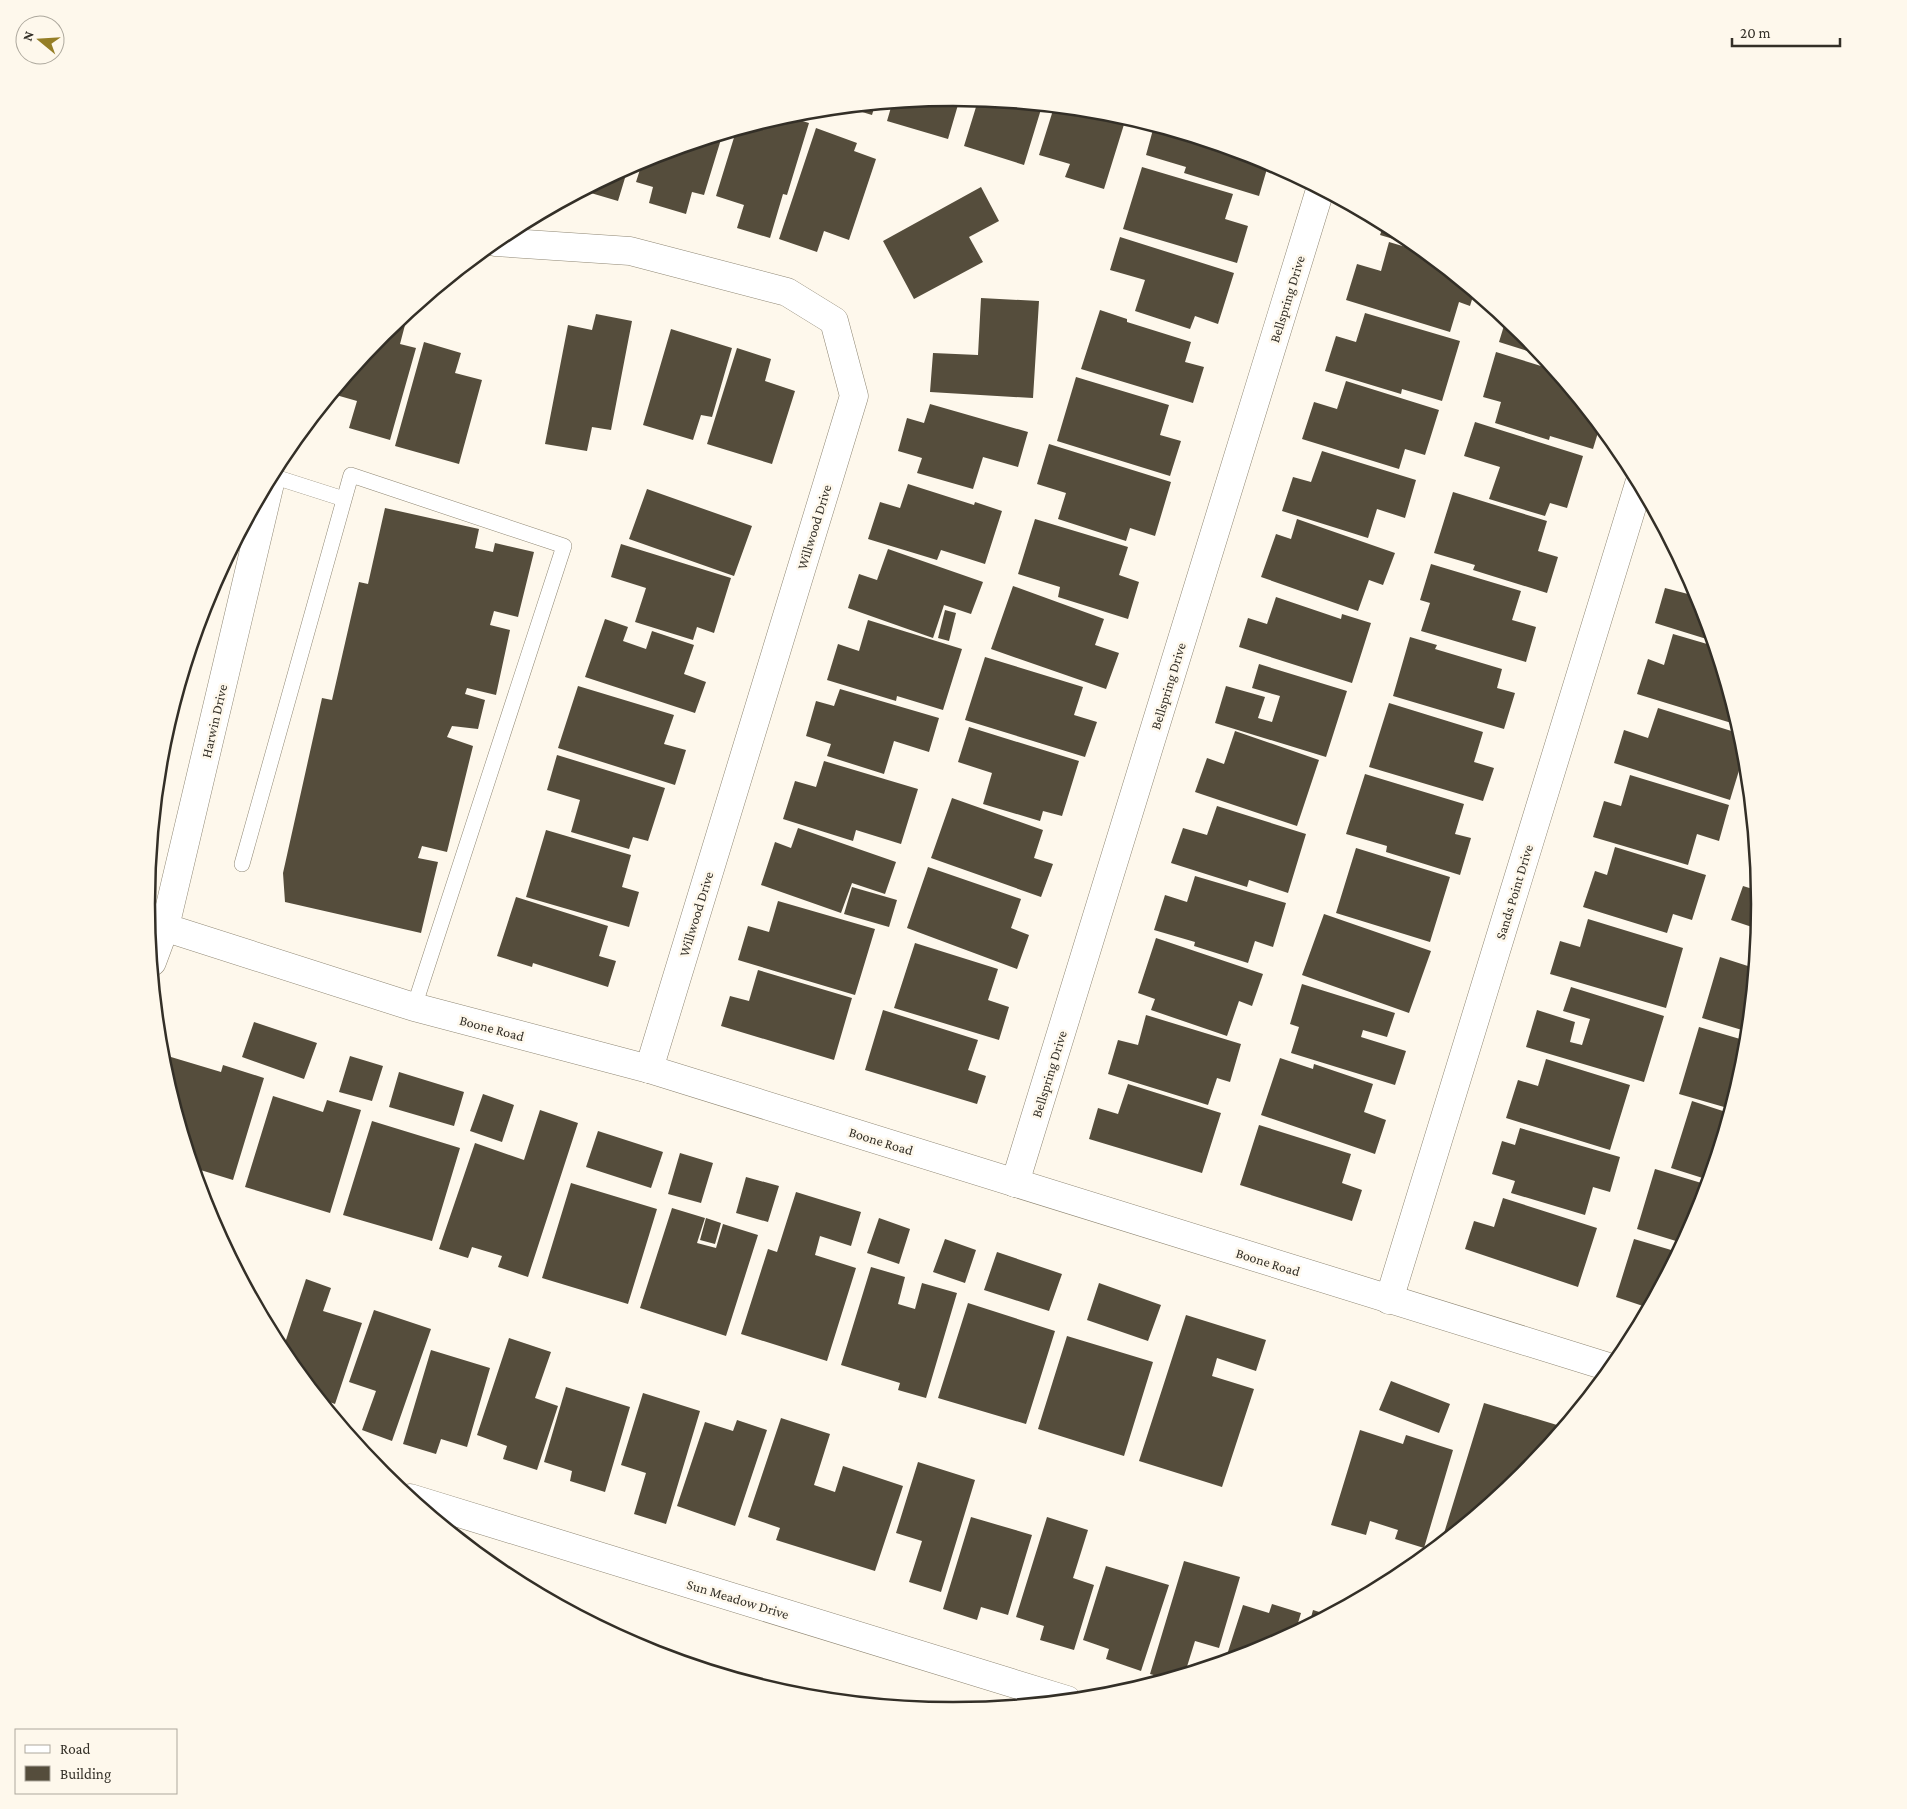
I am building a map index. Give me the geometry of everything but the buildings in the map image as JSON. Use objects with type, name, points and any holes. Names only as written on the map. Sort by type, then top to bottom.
[{"type":"street","name":"Bellspring Drive","points":[[1016,1183],[1318,195]]},
{"type":"street","name":"Willwood Drive","points":[[507,243],[630,251],[787,292],[834,320],[854,396],[649,1069]]},
{"type":"street","name":"Sands Point Drive","points":[[1389,1300],[1637,492]]},
{"type":"street","name":"Harwin Drive","points":[[157,925],[265,500]]},
{"type":"street","name":"Boone Road","points":[[157,925],[414,1007],[649,1069],[1604,1366]]},
{"type":"street","name":"Sun Meadow Drive","points":[[424,1502],[1055,1696]]},
{"type":"lane","points":[[242,864],[351,475],[564,546],[414,1007]]},
{"type":"lane","points":[[278,479],[344,499]]}]
